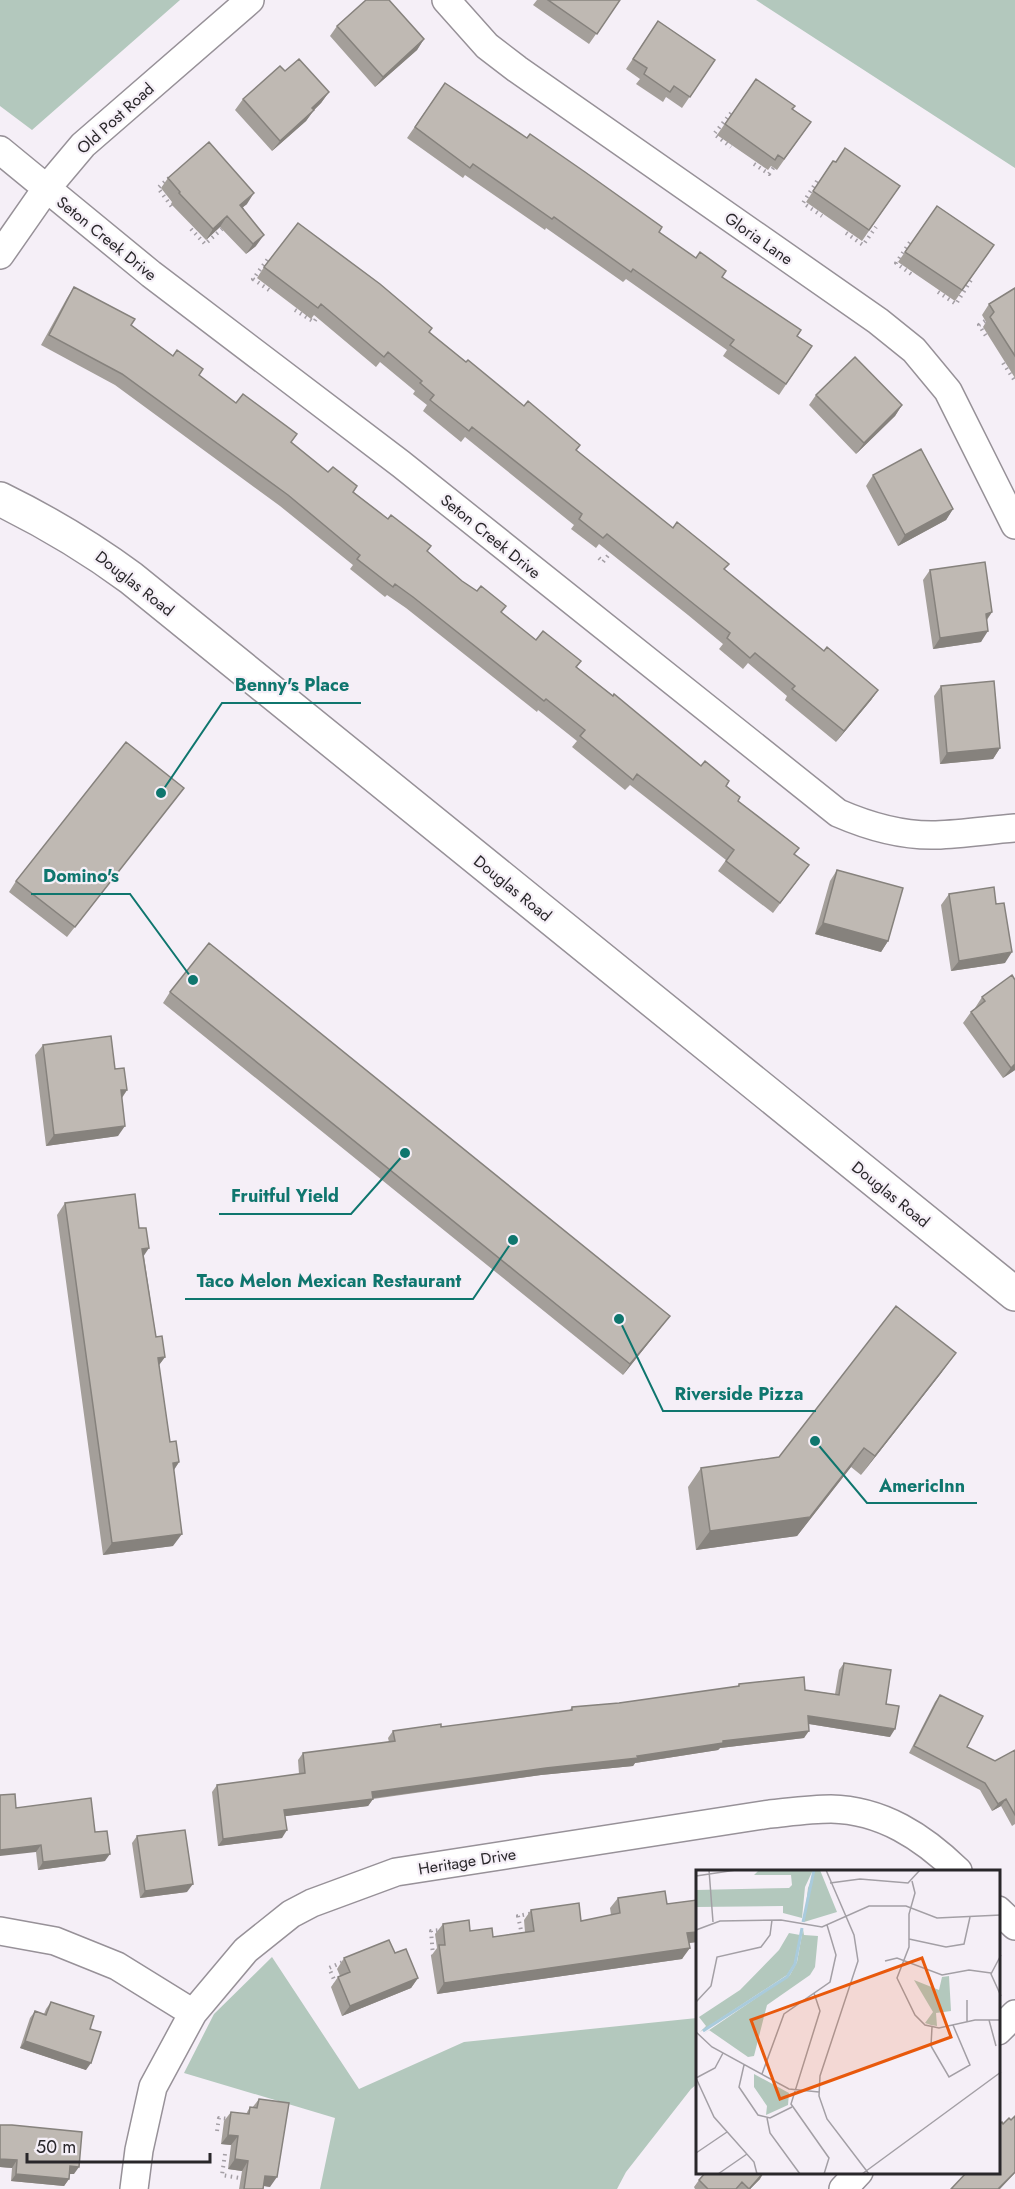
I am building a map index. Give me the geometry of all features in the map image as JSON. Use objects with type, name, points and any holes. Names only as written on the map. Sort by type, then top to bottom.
[{"type":"street","name":"Old Post Road","points":[[0,255],[46,189],[83,144],[250,0]]},
{"type":"street","name":"Gloria Lane","points":[[446,0],[487,46],[517,69],[878,321],[914,350],[948,391],[1015,525]]},
{"type":"street","name":"Seton Creek Drive","points":[[0,150],[151,274],[418,477],[838,813],[864,824],[895,831],[934,835],[1015,828]]},
{"type":"street","name":"Douglas Road","points":[[0,499],[49,523],[97,552],[131,578],[1015,1294]]},
{"type":"street","name":"Heritage Drive","points":[[134,2189],[139,2150],[153,2087],[193,2013],[246,1950],[291,1914],[312,1903],[396,1872],[770,1814],[831,1809],[859,1812],[912,1832],[957,1870]]},
{"type":"street","points":[[1000,1911],[1015,1926]]},
{"type":"street","points":[[0,1931],[55,1941],[117,1966],[193,2013]]},
{"type":"street","points":[[1000,2030],[1015,2014]]},
{"type":"street","points":[[843,2189],[857,2174]]},
{"type":"path","points":[[730,113],[714,134],[731,147]]},
{"type":"path","points":[[754,164],[769,174],[774,167]]},
{"type":"path","points":[[172,176],[158,188],[172,207]]},
{"type":"path","points":[[817,181],[803,203],[822,216]]},
{"type":"path","points":[[846,233],[863,245],[876,227]]},
{"type":"path","points":[[191,229],[205,244],[222,229]]},
{"type":"path","points":[[911,274],[896,263],[912,239]]},
{"type":"path","points":[[269,290],[254,279],[270,256]]},
{"type":"path","points":[[938,292],[956,304],[971,280]]},
{"type":"path","points":[[295,310],[314,322],[320,313]]},
{"type":"path","points":[[985,321],[979,325],[988,339]]},
{"type":"path","points":[[1003,363],[1015,381]]},
{"type":"path","points":[[599,558],[603,562],[610,554]]},
{"type":"path","points":[[523,1942],[518,1916],[538,1912]]},
{"type":"path","points":[[433,1956],[431,1931],[447,1929]]},
{"type":"path","points":[[336,1985],[329,1968],[350,1958]]},
{"type":"path","points":[[217,2131],[219,2118],[235,2120]]},
{"type":"path","points":[[225,2154],[222,2175],[240,2178]]},
{"type":"green space","points":[[0,0],[180,0],[32,130],[0,106]]},
{"type":"green space","points":[[756,0],[1015,0],[1015,168]]},
{"type":"green space","points":[[272,1957],[359,2089],[464,2042],[696,2018],[696,2085],[626,2172],[617,2189],[320,2189],[335,2118],[184,2073],[214,2014]]},
{"type":"building","points":[[366,0],[389,0],[424,39],[383,77],[337,26]]},
{"type":"building","points":[[548,0],[620,0],[597,34]]},
{"type":"building","points":[[658,21],[715,60],[690,97],[674,86],[670,92],[644,74],[647,68],[633,59]]},
{"type":"building","points":[[299,59],[329,92],[312,108],[314,110],[280,141],[243,99],[280,66],[285,71]]},
{"type":"building","points":[[756,79],[795,106],[792,109],[811,122],[784,159],[778,155],[775,160],[725,124]]},
{"type":"building","points":[[445,83],[527,138],[530,134],[585,172],[662,227],[659,232],[696,258],[700,252],[726,271],[722,277],[801,330],[797,336],[812,346],[786,384],[730,345],[734,340],[633,269],[631,272],[554,217],[552,219],[473,164],[470,168],[415,127]]},
{"type":"building","points":[[209,142],[254,193],[240,205],[264,235],[253,244],[227,216],[213,229],[168,178]]},
{"type":"building","points":[[845,148],[900,186],[869,230],[813,191],[833,161],[836,162]]},
{"type":"building","points":[[937,206],[994,245],[962,290],[905,252]]},
{"type":"building","points":[[298,223],[380,284],[432,328],[429,332],[466,362],[468,360],[524,406],[528,401],[580,445],[576,450],[673,528],[677,522],[729,564],[724,569],[824,651],[827,647],[878,690],[844,731],[792,689],[795,686],[755,653],[750,658],[727,638],[730,633],[607,534],[603,538],[579,519],[582,514],[472,427],[469,431],[430,400],[434,395],[420,383],[422,381],[388,352],[384,357],[321,304],[318,308],[264,267]]},
{"type":"building","points":[[74,287],[135,319],[131,325],[173,356],[177,350],[203,369],[199,375],[236,403],[243,394],[297,434],[291,442],[328,472],[333,467],[357,486],[353,492],[388,519],[391,515],[431,546],[427,551],[462,581],[477,591],[481,586],[506,606],[501,612],[536,640],[543,631],[581,661],[576,667],[613,696],[614,694],[701,766],[705,761],[729,781],[726,786],[740,797],[738,801],[799,848],[794,854],[809,865],[780,903],[726,861],[734,850],[637,774],[633,780],[580,736],[585,730],[546,699],[544,701],[413,597],[395,584],[393,587],[357,559],[360,555],[288,495],[122,374],[49,335]]},
{"type":"building","points":[[1015,288],[1015,356],[990,317],[994,312],[989,304]]},
{"type":"building","points":[[855,357],[902,405],[864,443],[816,395]]},
{"type":"building","points":[[921,449],[953,509],[905,535],[873,475]]},
{"type":"building","points":[[985,562],[992,612],[986,614],[988,631],[940,638],[930,570]]},
{"type":"building","points":[[994,681],[1000,748],[947,753],[941,686]]},
{"type":"building","points":[[126,742],[184,788],[75,927],[16,881]]},
{"type":"building","points":[[837,870],[903,888],[888,941],[823,923]]},
{"type":"building","points":[[994,887],[996,904],[1004,903],[1012,952],[959,961],[949,894]]},
{"type":"building","points":[[209,943],[670,1316],[630,1364],[170,992]]},
{"type":"building","points":[[1012,975],[1015,980],[1015,1064],[1011,1068],[971,1012],[985,1001],[982,997]]},
{"type":"building","points":[[111,1036],[115,1069],[124,1068],[127,1090],[121,1090],[125,1126],[54,1135],[43,1045]]},
{"type":"building","points":[[135,1194],[139,1228],[146,1228],[149,1248],[142,1249],[156,1337],[162,1336],[165,1357],[158,1358],[170,1442],[176,1441],[179,1462],[173,1463],[182,1534],[112,1543],[65,1203]]},
{"type":"building","points":[[896,1306],[956,1353],[875,1456],[864,1448],[810,1517],[710,1531],[701,1468],[779,1457]]},
{"type":"building","points":[[844,1663],[891,1670],[886,1704],[899,1706],[895,1729],[808,1716],[809,1731],[723,1741],[723,1743],[637,1756],[638,1758],[372,1792],[373,1799],[284,1810],[287,1830],[223,1839],[217,1785],[305,1773],[303,1753],[395,1741],[393,1731],[572,1710],[572,1707],[619,1703],[739,1686],[739,1684],[804,1677],[805,1690],[839,1695]]},
{"type":"building","points":[[940,1695],[983,1716],[967,1747],[995,1761],[1015,1750],[1015,1815],[1006,1799],[998,1804],[985,1783],[914,1746]]},
{"type":"building","points":[[15,1794],[16,1808],[91,1798],[95,1832],[107,1831],[110,1854],[43,1862],[41,1845],[0,1850],[0,1795]]},
{"type":"building","points":[[185,1830],[193,1884],[145,1891],[137,1836]]},
{"type":"building","points":[[665,1891],[667,1904],[696,1900],[696,1932],[687,1933],[690,1948],[444,1983],[439,1945],[445,1945],[443,1924],[469,1920],[470,1931],[492,1928],[493,1937],[534,1931],[531,1910],[579,1903],[581,1921],[620,1913],[618,1898]]},
{"type":"building","points":[[389,1940],[395,1953],[406,1949],[418,1978],[350,2006],[338,1977],[350,1972],[344,1958]]},
{"type":"building","points":[[51,2002],[94,2016],[90,2029],[101,2032],[91,2063],[25,2041],[35,2011],[46,2015]]},
{"type":"building","points":[[259,2099],[289,2103],[277,2177],[265,2176],[263,2189],[244,2189],[248,2161],[235,2159],[238,2136],[228,2135],[231,2112],[249,2114],[250,2107],[257,2108]]},
{"type":"building","points":[[1015,2116],[1015,2172],[998,2189],[951,2189],[965,2174],[1000,2174],[1000,2124],[1009,2118],[1011,2120]]},
{"type":"building","points":[[0,2125],[82,2132],[79,2167],[70,2166],[69,2179],[16,2174],[17,2160],[0,2159]]},
{"type":"building","points":[[704,2174],[762,2174],[749,2189],[742,2182],[736,2189],[708,2189],[699,2180]]},
{"type":"place","name":"Benny's Place","points":[[161,793]]},
{"type":"place","name":"Domino's","points":[[193,980]]},
{"type":"place","name":"Fruitful Yield","points":[[405,1153]]},
{"type":"place","name":"Taco Melon Mexican Restaurant","points":[[513,1240]]},
{"type":"place","name":"Riverside Pizza","points":[[619,1319]]},
{"type":"place","name":"AmericInn","points":[[815,1441]]}]
